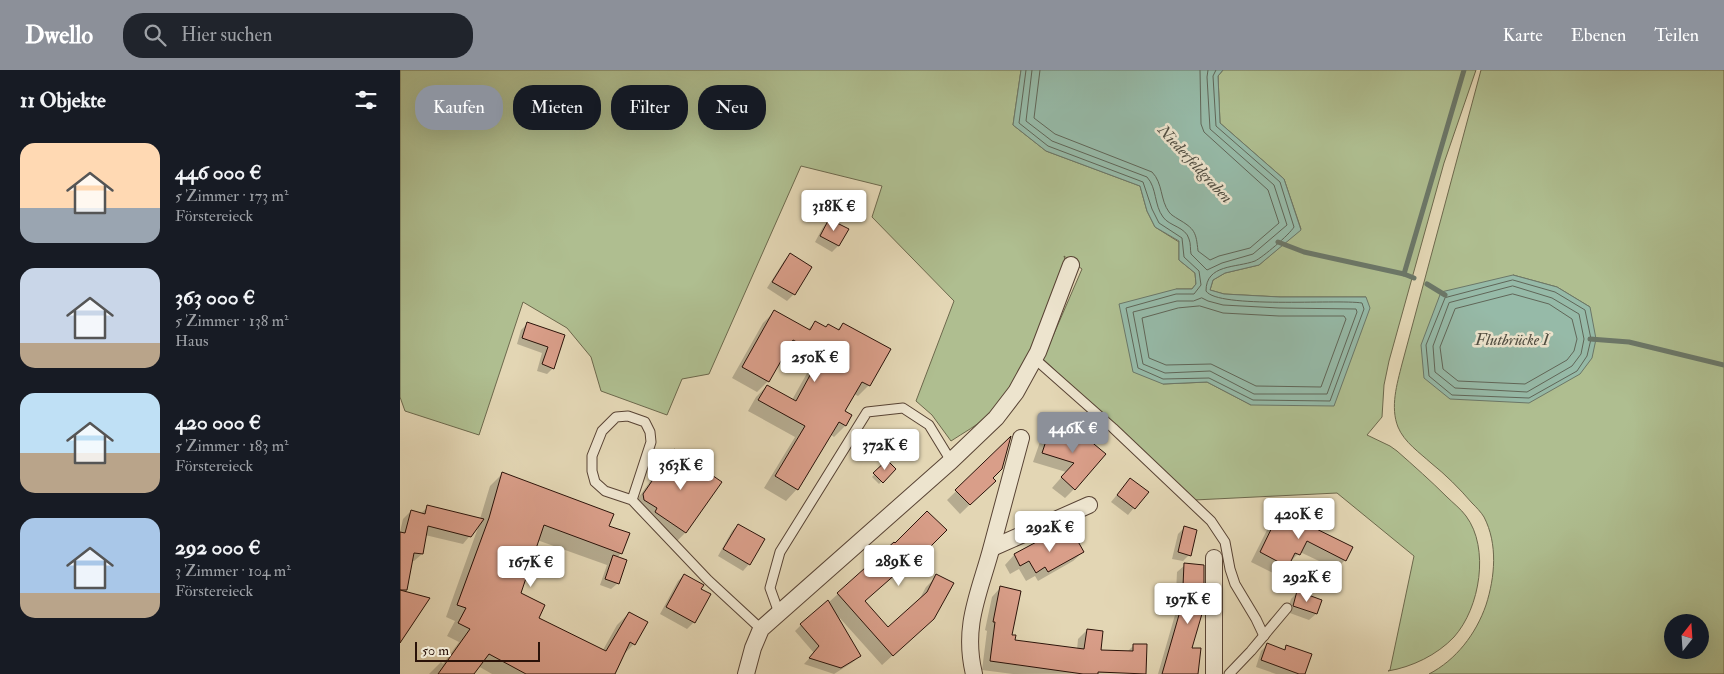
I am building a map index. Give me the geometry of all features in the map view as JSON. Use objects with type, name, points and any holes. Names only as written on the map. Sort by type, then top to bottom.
[{"type":"street","points":[[746,674],[753,648],[761,629],[951,461],[996,418],[1016,392],[1035,358],[1071,265]]},
{"type":"street","points":[[974,674],[970,630],[972,614],[992,548],[1021,438]]},
{"type":"street","points":[[992,548],[1089,505]]},
{"type":"street","points":[[1214,558],[1214,674]]},
{"type":"lane","points":[[1035,358],[1113,428],[1211,521],[1225,542],[1230,569],[1236,584],[1264,636]]},
{"type":"lane","points":[[779,613],[770,588],[780,552],[867,412],[903,408],[929,425],[951,461]]},
{"type":"lane","points":[[632,500],[651,442],[650,432],[645,422],[628,416],[616,417],[602,431],[592,456],[592,471],[595,482],[605,490],[632,500],[708,580],[761,629]]},
{"type":"lane","points":[[1229,674],[1287,608]]},
{"type":"shaded area","points":[[400,70],[1021,70],[1013,125],[1046,151],[1140,186],[1147,211],[1155,227],[1179,242],[1179,260],[1195,273],[1196,284],[1192,289],[1176,289],[1163,384],[1207,382],[1251,405],[1366,297],[1280,297],[1224,294],[1210,290],[1213,280],[1225,273],[1259,265],[1301,229],[1284,179],[1220,123],[1218,76],[1223,70],[1476,70],[1444,163],[1389,361],[1384,385],[1382,417],[1367,435],[1397,451],[1462,511],[1473,529],[1478,544],[1479,578],[1476,594],[1463,625],[1454,637],[1432,655],[1406,667],[1388,671],[1390,670],[1414,556],[1337,493],[1194,500],[1043,359],[1082,269],[1064,256],[1066,263],[1036,344],[1016,382],[989,415],[951,441],[932,415],[916,401],[954,301],[872,217],[882,186],[801,166],[709,374],[682,379],[667,415],[601,391],[591,357],[567,328],[523,302],[479,435],[405,411],[400,397]]},
{"type":"shaded area","points":[[1481,70],[1724,70],[1724,674],[1429,674],[1456,654],[1477,626],[1489,594],[1494,561],[1493,549],[1488,527],[1481,513],[1442,472],[1408,442],[1398,427],[1394,404],[1396,387]],"holes":[[[1513,275],[1557,287],[1590,307]]]},
{"type":"water","points":[[1021,70],[1223,70],[1218,76],[1220,123],[1284,179],[1301,230],[1259,265],[1225,273],[1213,280],[1210,290],[1224,294],[1280,297],[1366,297],[1370,308],[1334,406],[1251,405],[1207,382],[1163,384],[1133,372],[1119,304],[1176,289],[1192,289],[1196,284],[1195,273],[1179,260],[1179,241],[1155,227],[1147,211],[1140,186],[1046,151],[1013,125]]},
{"type":"water","name":"Flutbrücke I","points":[[1513,275],[1557,287],[1590,307],[1596,339],[1592,358],[1580,374],[1529,403],[1450,399],[1424,378],[1421,345],[1441,292]]},
{"type":"building","points":[[829,219],[849,229],[839,246],[820,236]]},
{"type":"building","points":[[790,253],[812,267],[795,295],[772,282]]},
{"type":"building","points":[[774,310],[810,330],[815,321],[826,327],[828,324],[839,330],[843,323],[891,349],[870,386],[862,382],[845,411],[852,415],[846,426],[839,422],[798,490],[775,476],[805,426],[758,400],[767,385],[796,401],[821,355],[793,340],[769,382],[742,367]]},
{"type":"building","points":[[527,322],[565,335],[554,369],[542,364],[548,347],[522,338]]},
{"type":"building","points":[[1051,426],[1074,433],[1077,430],[1106,454],[1075,490],[1061,477],[1074,463],[1042,453]]},
{"type":"building","points":[[1011,436],[1002,469],[993,478],[996,481],[970,505],[955,490]]},
{"type":"building","points":[[674,449],[722,482],[686,533],[655,512],[657,508],[644,500],[643,494]]},
{"type":"building","points":[[887,460],[896,469],[883,483],[873,473]]},
{"type":"building","points":[[502,472],[614,514],[609,526],[630,533],[622,554],[544,525],[521,593],[545,605],[539,618],[606,651],[629,612],[648,622],[635,645],[630,642],[615,674],[526,674],[489,654],[474,674],[438,674],[470,629],[458,623],[466,608],[457,605],[489,518]]},
{"type":"building","points":[[1130,478],[1149,492],[1135,509],[1117,495]]},
{"type":"building","points":[[427,505],[484,519],[471,537],[428,526],[423,554],[414,553],[407,590],[400,590],[400,532],[405,533],[411,510],[425,514]]},
{"type":"building","points":[[927,511],[947,530],[924,553],[922,551],[865,601],[888,627],[927,592],[936,574],[954,583],[934,619],[893,656],[837,593],[895,543]]},
{"type":"building","points":[[1280,511],[1353,547],[1346,561],[1307,541],[1300,555],[1295,553],[1288,567],[1260,552]]},
{"type":"building","points":[[738,524],[765,539],[750,565],[723,549]]},
{"type":"building","points":[[1184,526],[1197,530],[1191,556],[1178,552]]},
{"type":"building","points":[[1072,531],[1084,552],[1048,572],[1045,567],[1036,573],[1029,561],[1020,566],[1014,554],[1042,539],[1046,546]]},
{"type":"building","points":[[613,555],[627,560],[619,584],[605,579]]},
{"type":"building","points":[[1184,563],[1204,565],[1204,607],[1192,648],[1201,648],[1198,674],[1162,674],[1187,587],[1183,586]]},
{"type":"building","points":[[684,574],[704,585],[701,589],[711,594],[695,623],[666,607]]},
{"type":"building","points":[[1000,586],[1021,591],[1012,635],[1016,635],[1015,640],[1084,649],[1087,629],[1103,631],[1101,650],[1133,651],[1133,644],[1147,644],[1146,674],[1098,672],[1098,674],[1083,674],[990,661],[995,622],[993,622]]},
{"type":"building","points":[[400,590],[430,598],[400,643]]},
{"type":"building","points":[[1297,591],[1322,600],[1317,614],[1293,606]]},
{"type":"building","points":[[828,600],[861,656],[841,668],[809,658],[819,646],[800,624]]},
{"type":"building","points":[[1267,643],[1285,650],[1286,645],[1312,654],[1305,674],[1299,674],[1261,660]]},
{"type":"waterway","points":[[1404,274],[1464,70]]},
{"type":"waterway","name":"Niederfeldgraben","points":[[1278,242],[1304,252],[1404,274],[1414,278]]},
{"type":"waterway","name":"Niederfeldgraben","points":[[1427,284],[1445,295]]},
{"type":"waterway","name":"Niederfeldgraben","points":[[1590,339],[1629,342],[1724,365]]}]
